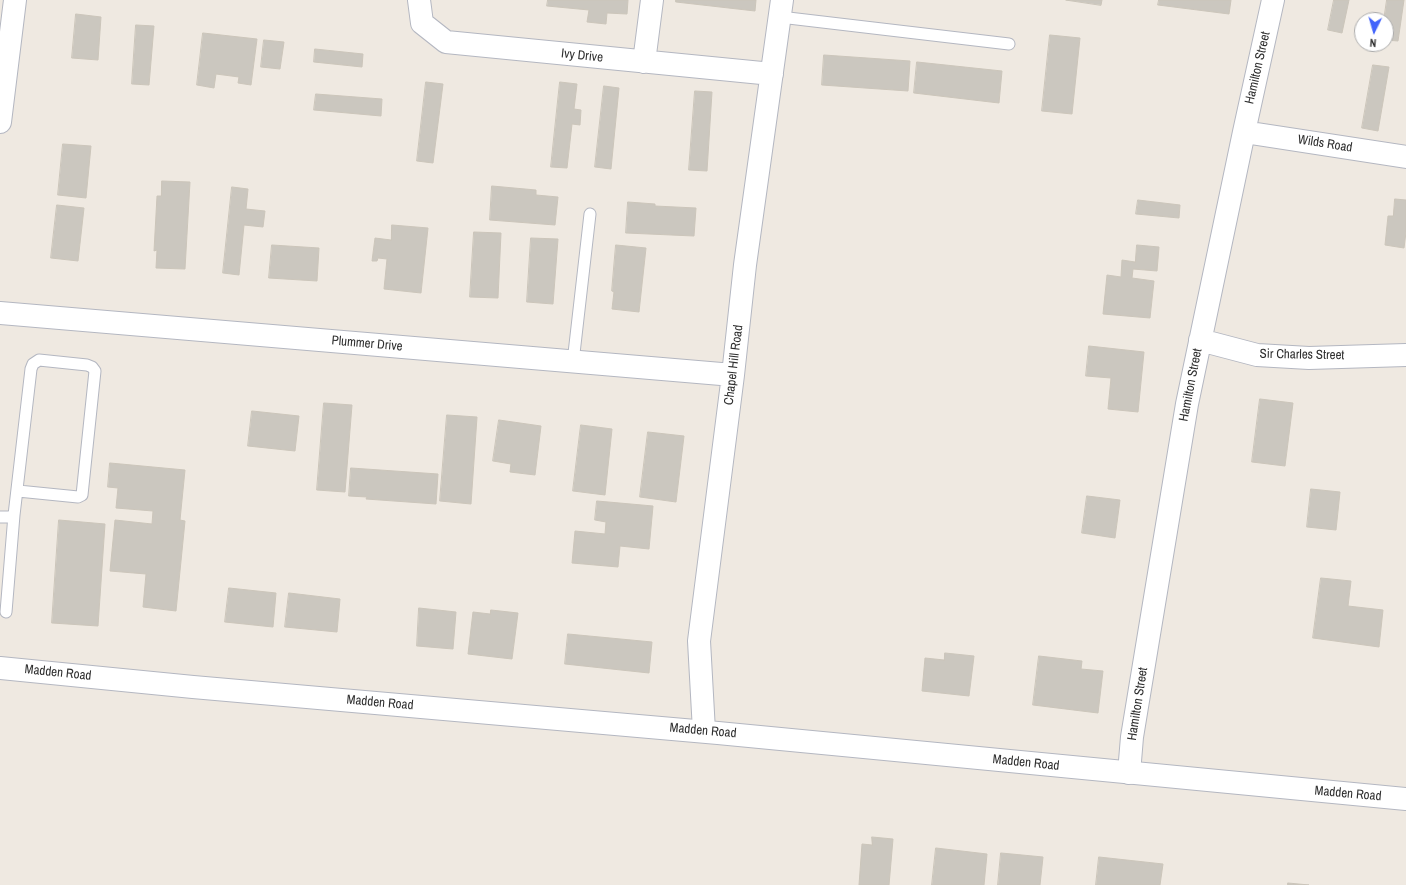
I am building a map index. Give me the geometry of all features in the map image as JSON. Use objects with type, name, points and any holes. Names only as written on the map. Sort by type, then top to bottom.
[{"type":"street","points":[[0,122],[16,0]]},
{"type":"street","name":"Ivy Drive","points":[[419,0],[422,23],[446,42],[772,74]]},
{"type":"street","points":[[644,62],[652,0]]},
{"type":"street","name":"Hamilton Street","points":[[1129,773],[1132,737],[1187,404],[1244,132],[1274,0]]},
{"type":"street","name":"Chapel Hill Road","points":[[704,731],[699,641],[733,375],[745,265],[781,9]]},
{"type":"street","name":"Wilds Road","points":[[1244,132],[1406,157]]},
{"type":"street","name":"Plummer Drive","points":[[0,313],[733,375]]},
{"type":"street","name":"Sir Charles Street","points":[[1200,340],[1257,355],[1309,358],[1406,355]]},
{"type":"street","name":"Madden Road","points":[[0,668],[193,687],[704,731],[1406,799]]},
{"type":"lane","points":[[781,9],[1009,44]]},
{"type":"lane","points":[[572,362],[590,214]]},
{"type":"lane","points":[[6,612],[14,515],[18,491],[31,368],[33,364],[39,360],[87,365],[92,367],[95,372],[82,495],[78,497],[18,491]]},
{"type":"lane","points":[[0,517],[9,517],[14,515]]},
{"type":"building","points":[[548,0],[628,0],[627,14],[607,13],[606,24],[587,22],[589,10],[547,6]]},
{"type":"building","points":[[676,0],[756,0],[755,11],[676,2]]},
{"type":"building","points":[[1066,0],[1102,0],[1101,5]]},
{"type":"building","points":[[1159,0],[1231,0],[1229,14],[1158,5]]},
{"type":"building","points":[[1334,0],[1349,0],[1342,33],[1328,30]]},
{"type":"building","points":[[1387,0],[1404,0],[1398,41],[1394,41],[1394,12],[1385,12]]},
{"type":"building","points":[[76,14],[101,17],[98,60],[72,58]]},
{"type":"building","points":[[136,25],[154,26],[149,85],[132,84]]},
{"type":"building","points":[[203,33],[257,39],[251,85],[238,83],[239,77],[216,74],[214,88],[197,85]]},
{"type":"building","points":[[1050,35],[1080,38],[1072,114],[1042,111]]},
{"type":"building","points":[[264,40],[284,42],[280,69],[261,67]]},
{"type":"building","points":[[315,49],[363,54],[362,67],[314,62]]},
{"type":"building","points":[[824,55],[910,61],[908,91],[822,85]]},
{"type":"building","points":[[917,62],[1002,71],[999,103],[914,93]]},
{"type":"building","points":[[1373,65],[1389,67],[1378,131],[1362,128]]},
{"type":"building","points":[[426,82],[443,84],[433,163],[417,161]]},
{"type":"building","points":[[560,82],[577,84],[574,109],[581,110],[580,125],[572,124],[567,168],[551,167]]},
{"type":"building","points":[[604,86],[619,88],[611,169],[595,167]]},
{"type":"building","points":[[695,91],[712,92],[707,171],[689,170]]},
{"type":"building","points":[[316,94],[382,99],[381,116],[314,110]]},
{"type":"building","points":[[63,144],[91,146],[86,198],[58,195]]},
{"type":"building","points":[[162,181],[190,182],[185,269],[156,268],[157,250],[154,251],[157,196],[161,196]]},
{"type":"building","points":[[492,186],[536,190],[536,195],[558,197],[555,225],[490,220]]},
{"type":"building","points":[[232,187],[248,189],[246,209],[265,211],[263,227],[244,225],[239,275],[223,273]]},
{"type":"building","points":[[1395,199],[1406,200],[1406,232],[1404,248],[1385,245],[1388,216],[1393,216]]},
{"type":"building","points":[[1138,200],[1180,205],[1179,218],[1136,214]]},
{"type":"building","points":[[628,202],[655,204],[655,206],[696,208],[694,236],[626,233]]},
{"type":"building","points":[[57,205],[84,208],[78,261],[51,258]]},
{"type":"building","points":[[392,225],[428,228],[421,293],[384,289],[387,259],[378,258],[377,261],[372,261],[375,238],[391,240]]},
{"type":"building","points":[[474,232],[501,233],[498,298],[470,297]]},
{"type":"building","points":[[531,238],[558,239],[553,304],[527,302]]},
{"type":"building","points":[[272,245],[319,248],[317,281],[269,278]]},
{"type":"building","points":[[616,245],[646,248],[639,312],[612,309]]},
{"type":"building","points":[[1137,245],[1159,247],[1157,271],[1133,269],[1132,278],[1154,281],[1150,318],[1103,314],[1107,275],[1121,277],[1122,260],[1135,262]]},
{"type":"building","points":[[1089,346],[1144,352],[1138,412],[1108,409],[1111,378],[1086,376]]},
{"type":"building","points":[[1260,399],[1293,403],[1285,466],[1252,462]]},
{"type":"building","points":[[324,403],[352,405],[345,492],[317,490]]},
{"type":"building","points":[[252,411],[299,416],[295,451],[248,446]]},
{"type":"building","points":[[447,415],[477,417],[471,504],[440,501]]},
{"type":"building","points":[[499,420],[541,426],[535,475],[510,472],[511,464],[493,461]]},
{"type":"building","points":[[581,425],[612,429],[605,495],[573,491]]},
{"type":"building","points":[[648,432],[684,436],[676,502],[640,497]]},
{"type":"building","points":[[110,463],[185,470],[180,520],[185,521],[176,611],[143,607],[146,574],[110,571],[115,520],[152,524],[153,511],[116,508],[118,488],[108,487]]},
{"type":"building","points":[[351,468],[438,474],[436,504],[366,499],[367,497],[349,496]]},
{"type":"building","points":[[1311,489],[1340,492],[1336,530],[1307,527]]},
{"type":"building","points":[[1087,496],[1120,500],[1115,538],[1082,533]]},
{"type":"building","points":[[597,501],[653,506],[649,549],[620,546],[618,567],[572,563],[575,531],[605,534],[606,522],[595,520]]},
{"type":"building","points":[[59,520],[105,524],[98,626],[52,623]]},
{"type":"building","points":[[1321,578],[1351,581],[1348,606],[1383,610],[1379,647],[1313,638]]},
{"type":"building","points":[[229,588],[276,593],[273,627],[225,622]]},
{"type":"building","points":[[289,593],[340,599],[337,632],[285,627]]},
{"type":"building","points":[[419,608],[456,612],[453,649],[417,646]]},
{"type":"building","points":[[491,610],[518,613],[512,659],[468,654],[473,612],[490,614]]},
{"type":"building","points":[[568,634],[652,642],[649,673],[565,664]]},
{"type":"building","points":[[945,653],[974,656],[969,696],[922,691],[925,658],[944,660]]},
{"type":"building","points":[[1039,656],[1082,661],[1081,669],[1103,671],[1098,713],[1033,705]]},
{"type":"building","points":[[872,837],[893,839],[889,885],[859,885],[862,844],[872,845]]},
{"type":"building","points":[[936,848],[987,854],[984,885],[932,885]]},
{"type":"building","points":[[1001,853],[1043,857],[1040,885],[998,885]]},
{"type":"building","points":[[1099,857],[1163,864],[1160,885],[1096,885]]},
{"type":"building","points":[[1288,883],[1309,885],[1288,885]]}]
